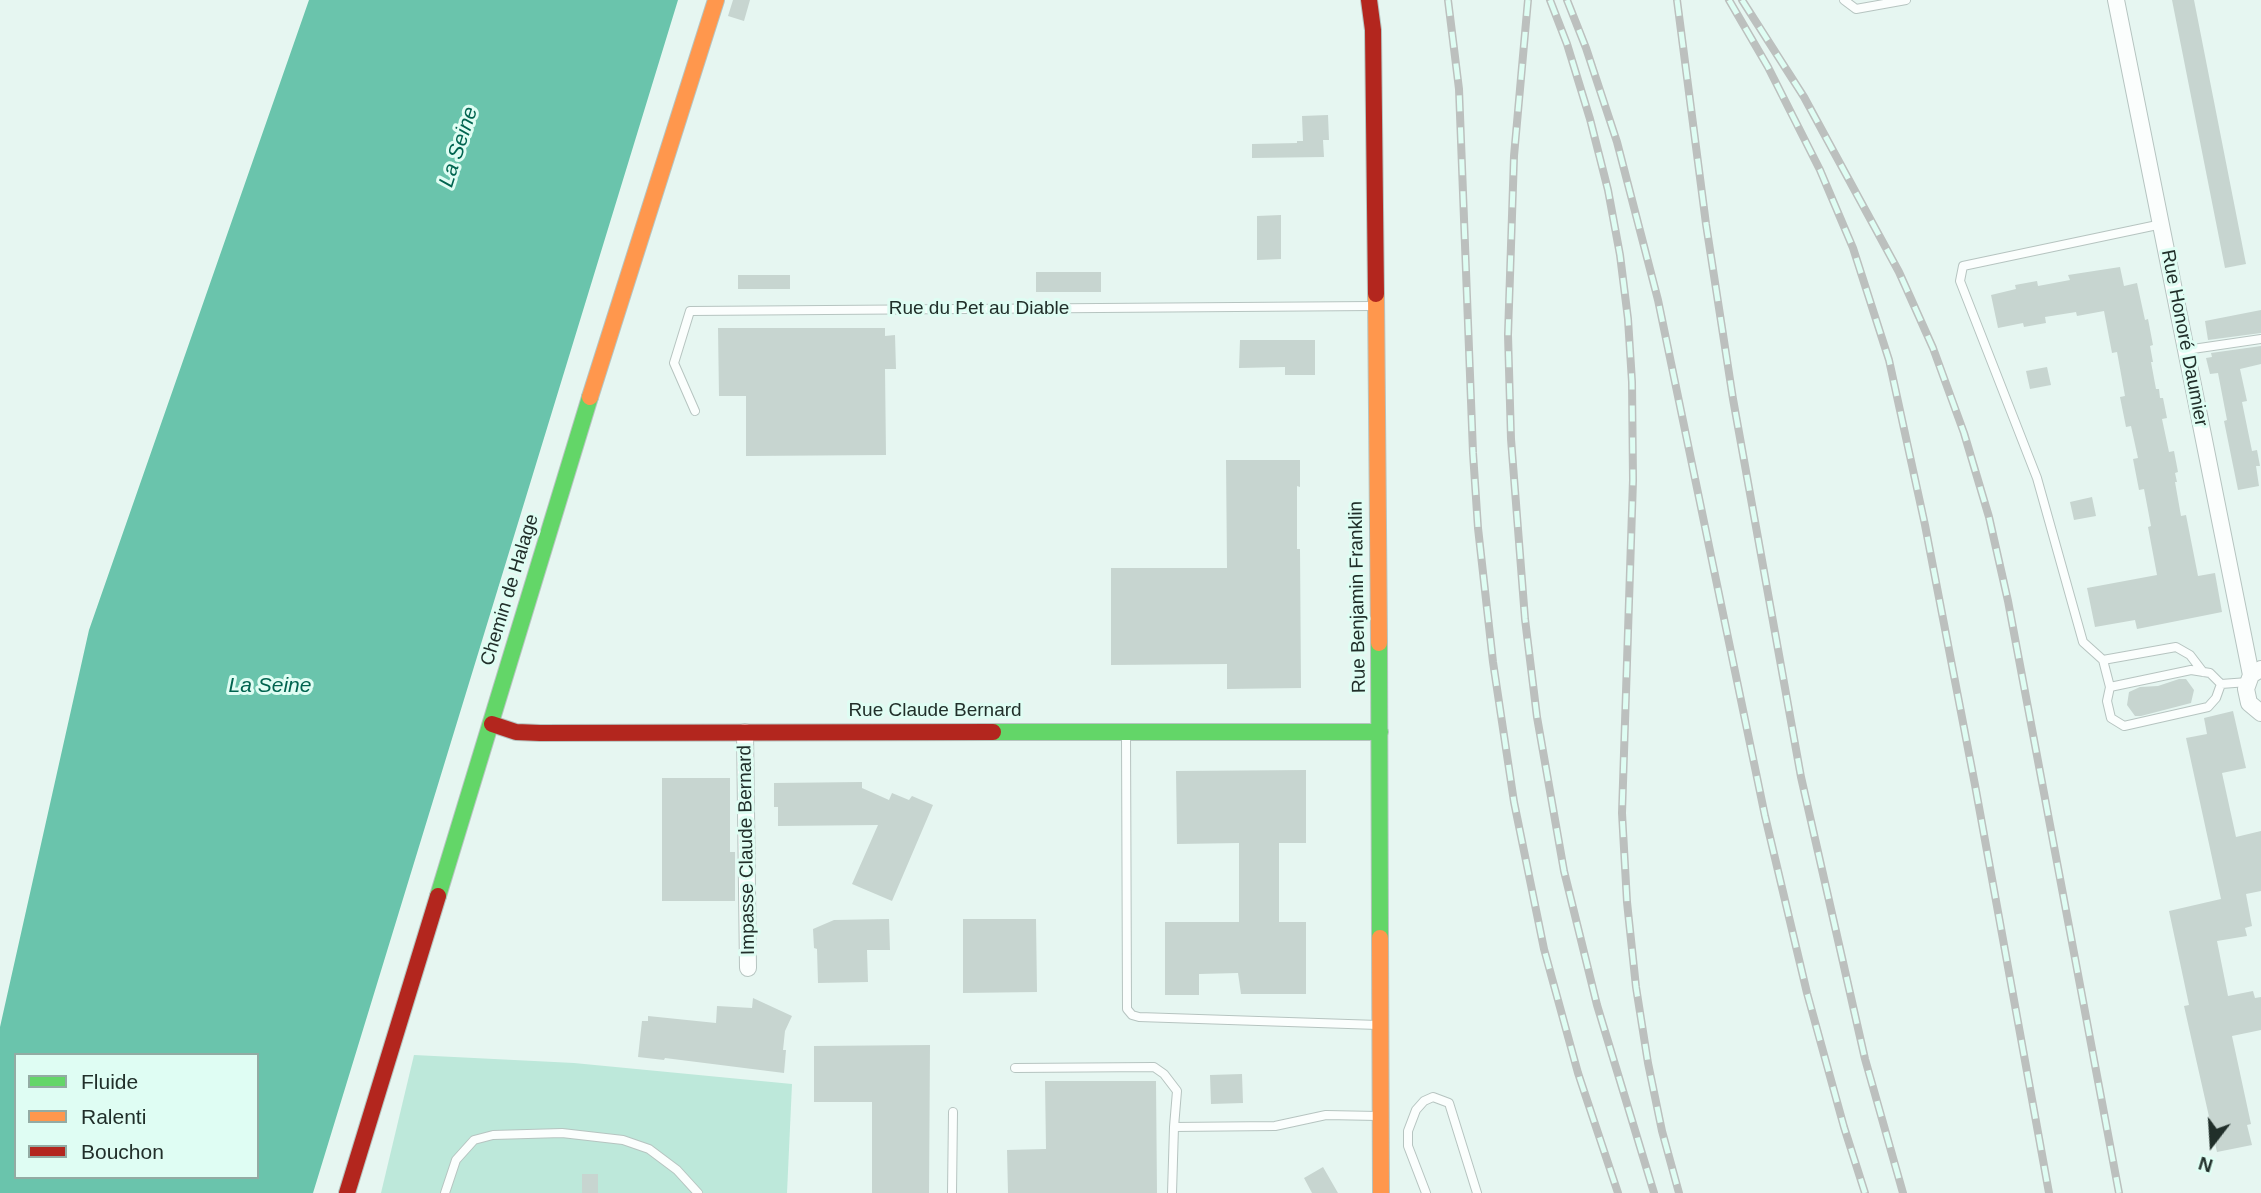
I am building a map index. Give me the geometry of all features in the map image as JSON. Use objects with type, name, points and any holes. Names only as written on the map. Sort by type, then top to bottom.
[{"type":"street","name":"Chemin de Halage","points":[[347,1193],[644,222],[716,0]]},
{"type":"street","name":"Rue Benjamin Franklin","points":[[1369,0],[1374,30],[1381,1193]]},
{"type":"street","name":"Rue Honoré Daumier","points":[[2116,0],[2253,675],[2246,696],[2254,709],[2261,713]]},
{"type":"street","name":"Rue Claude Bernard","points":[[492,724],[516,732],[540,733],[1380,732]]},
{"type":"street","name":"Impasse Claude Bernard","points":[[745,732],[748,968]]},
{"type":"lane","points":[[1844,0],[1856,9],[1906,0]]},
{"type":"lane","points":[[2162,223],[1963,266],[1960,281],[2037,478],[2084,642],[2103,660],[2110,687],[2107,701],[2111,718],[2124,726],[2208,708],[2216,698],[2221,684]]},
{"type":"lane","name":"Rue du Pet au Diable","points":[[695,411],[674,363],[690,311],[1376,306]]},
{"type":"lane","points":[[2186,350],[2261,339]]},
{"type":"lane","points":[[2103,660],[2176,647],[2190,655],[2203,672]]},
{"type":"lane","points":[[2110,687],[2191,670],[2210,673],[2221,684]]},
{"type":"lane","points":[[2221,684],[2253,675]]},
{"type":"lane","points":[[1126,732],[1127,1009],[1132,1015],[1381,1025]]},
{"type":"lane","points":[[1015,1068],[1154,1068],[1164,1074],[1177,1091],[1172,1193]]},
{"type":"lane","points":[[1426,1193],[1408,1146],[1408,1131],[1416,1110],[1424,1101],[1433,1097],[1449,1103],[1477,1193]]},
{"type":"lane","points":[[952,1193],[953,1112]]},
{"type":"lane","points":[[1174,1127],[1275,1126],[1326,1115],[1381,1116]]},
{"type":"lane","points":[[445,1193],[456,1160],[474,1140],[493,1135],[562,1133],[623,1140],[649,1149],[677,1170],[698,1193]]},
{"type":"shaded area","points":[[414,1055],[574,1063],[792,1084],[787,1193],[381,1193]]},
{"type":"water","name":"La Seine","points":[[309,0],[678,0],[313,1193],[0,1193],[0,1027],[89,630]]},
{"type":"building","points":[[733,0],[750,0],[744,21],[728,16]]},
{"type":"building","points":[[2172,0],[2194,0],[2246,264],[2225,268]]},
{"type":"building","points":[[1328,115],[1329,140],[1323,140],[1324,157],[1252,158],[1252,144],[1303,141],[1302,116]]},
{"type":"building","points":[[1281,215],[1281,259],[1257,260],[1257,216]]},
{"type":"building","points":[[2120,267],[2124,286],[2137,283],[2145,320],[2148,319],[2156,389],[2159,389],[2160,398],[2163,398],[2167,418],[2162,419],[2169,452],[2174,451],[2178,472],[2175,473],[2175,482],[2181,516],[2186,515],[2198,576],[2215,573],[2222,612],[2137,629],[2135,620],[2095,627],[2087,588],[2157,575],[2144,489],[2139,490],[2133,459],[2138,458],[2131,426],[2126,427],[2120,397],[2125,396],[2117,352],[2112,353],[2104,311],[2077,316],[2076,312],[2045,317],[2046,323],[2024,327],[2023,323],[1998,328],[1991,295],[2016,289],[2015,285],[2037,281],[2038,286],[2070,280],[2068,275]]},
{"type":"building","points":[[1036,272],[1101,272],[1101,292],[1036,292]]},
{"type":"building","points":[[738,275],[790,275],[790,289],[738,289]]},
{"type":"building","points":[[2261,310],[2261,333],[2208,340],[2205,321]]},
{"type":"building","points":[[718,328],[885,328],[885,336],[895,335],[896,369],[885,369],[886,455],[746,456],[746,396],[719,396]]},
{"type":"building","points":[[1240,340],[1315,340],[1315,375],[1285,375],[1285,367],[1239,368]]},
{"type":"building","points":[[2261,346],[2261,364],[2240,369],[2247,401],[2242,402],[2252,451],[2257,450],[2260,466],[2256,466],[2259,486],[2238,490],[2224,421],[2227,420],[2218,373],[2210,374],[2206,358],[2212,357],[2211,353]]},
{"type":"building","points":[[2047,367],[2051,385],[2030,389],[2026,371]]},
{"type":"building","points":[[1226,460],[1300,460],[1300,487],[1297,486],[1297,549],[1300,549],[1301,688],[1227,689],[1227,664],[1111,665],[1111,568],[1227,568]]},
{"type":"building","points":[[2092,497],[2096,516],[2074,520],[2070,502]]},
{"type":"building","points":[[2186,679],[2194,690],[2191,703],[2141,716],[2135,716],[2127,705],[2129,692]]},
{"type":"building","points":[[2233,711],[2246,768],[2222,773],[2236,837],[2261,831],[2261,891],[2246,894],[2252,926],[2245,928],[2247,936],[2217,941],[2228,996],[2253,991],[2255,998],[2261,997],[2261,1030],[2232,1036],[2251,1124],[2247,1125],[2252,1145],[2217,1152],[2184,1006],[2189,1005],[2169,911],[2221,899],[2186,738],[2207,734],[2204,718]]},
{"type":"building","points":[[1306,770],[1306,843],[1279,843],[1279,922],[1306,922],[1306,994],[1241,994],[1238,973],[1199,974],[1199,995],[1165,995],[1165,922],[1239,922],[1239,843],[1177,844],[1176,771]]},
{"type":"building","points":[[662,778],[730,778],[730,852],[735,852],[735,901],[662,901]]},
{"type":"building","points":[[862,782],[862,788],[889,800],[892,793],[909,800],[912,796],[933,805],[892,901],[852,884],[878,825],[778,826],[778,807],[774,807],[774,783]]},
{"type":"building","points":[[889,919],[890,950],[867,950],[868,982],[818,983],[817,949],[814,948],[813,929],[834,920]]},
{"type":"building","points":[[963,919],[1036,919],[1037,992],[963,993]]},
{"type":"building","points":[[753,998],[792,1016],[785,1031],[784,1073],[638,1057],[642,1021],[648,1021],[648,1016],[716,1023],[717,1006],[752,1008]]},
{"type":"building","points":[[930,1045],[929,1193],[872,1193],[872,1102],[814,1102],[814,1046]]},
{"type":"building","points":[[1242,1074],[1243,1103],[1211,1104],[1210,1075]]},
{"type":"building","points":[[1045,1081],[1156,1081],[1157,1193],[1008,1193],[1007,1150],[1046,1149]]},
{"type":"building","points":[[1323,1167],[1338,1193],[1312,1193],[1304,1178]]},
{"type":"building","points":[[582,1174],[598,1174],[598,1193],[582,1193]]},
{"type":"railway","points":[[1448,0],[1459,89],[1478,528],[1493,662],[1514,802],[1544,949],[1578,1073],[1618,1193]]},
{"type":"railway","points":[[1528,0],[1514,156],[1508,335],[1511,439],[1525,619],[1537,717],[1564,871],[1597,1005],[1654,1193]]},
{"type":"railway","points":[[1550,0],[1590,119],[1608,190],[1628,319],[1633,480],[1622,813],[1627,902],[1648,1063],[1662,1131],[1679,1193]]},
{"type":"railway","points":[[1567,0],[1617,142],[1658,300],[1765,816],[1807,993],[1865,1193]]},
{"type":"railway","points":[[1677,0],[1706,224],[1733,399],[1801,777],[1865,1059],[1903,1193]]},
{"type":"railway","points":[[1729,0],[1768,67],[1820,170],[1853,248],[1889,360],[1925,525],[1975,785],[2049,1193]]},
{"type":"railway","points":[[1742,0],[1804,97],[1899,272],[1933,348],[1964,433],[1989,517],[2008,601],[2119,1193]]},
{"type":"traffic: fast","points":[[438,896],[590,397]]},
{"type":"traffic: fast","points":[[1379,643],[1380,938]]},
{"type":"traffic: fast","points":[[993,732],[1380,732]]},
{"type":"traffic: slow","points":[[590,397],[716,0]]},
{"type":"traffic: slow","points":[[1376,294],[1379,643]]},
{"type":"traffic: slow","points":[[1380,938],[1381,1193]]},
{"type":"traffic: jam","points":[[1369,0],[1373,30],[1376,294]]},
{"type":"traffic: jam","points":[[492,724],[516,732],[540,733],[993,732]]},
{"type":"traffic: jam","points":[[347,1193],[438,896]]}]
